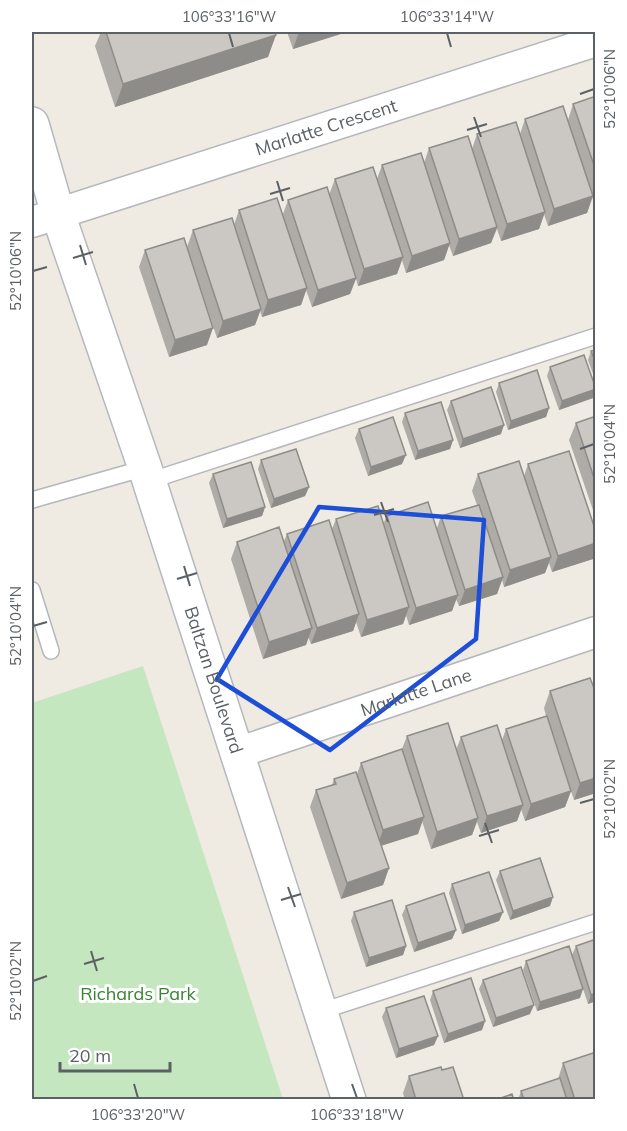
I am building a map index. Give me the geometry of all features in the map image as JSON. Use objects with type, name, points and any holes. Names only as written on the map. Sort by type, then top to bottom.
[{"type":"street","name":"Marlatte Crescent","points":[[45,218],[596,41]]},
{"type":"street","name":"Baltzan Boulevard","points":[[32,124],[45,218],[147,474],[349,1100]]},
{"type":"street","name":"Marlatte Lane","points":[[237,753],[596,632]]},
{"type":"lane","points":[[32,500],[147,474],[596,336]]},
{"type":"lane","points":[[32,590],[51,651]]},
{"type":"lane","points":[[322,1011],[596,922]]},
{"type":"highlighted area","points":[[319,507],[484,520],[476,639],[330,750],[217,679]]},
{"type":"green space","name":"Richards Park","points":[[143,666],[283,1099],[32,1099],[32,703]]},
{"type":"building","points":[[106,32],[275,32],[276,35],[123,84]]},
{"type":"building","points":[[596,96],[596,171],[573,104]]},
{"type":"building","points":[[563,106],[593,196],[554,209],[525,119]]},
{"type":"building","points":[[516,122],[545,212],[507,224],[477,134]]},
{"type":"building","points":[[468,136],[497,227],[459,239],[429,148]]},
{"type":"building","points":[[421,153],[450,243],[412,256],[382,165]]},
{"type":"building","points":[[373,167],[403,257],[364,269],[335,179]]},
{"type":"building","points":[[327,187],[356,278],[318,290],[288,200]]},
{"type":"building","points":[[277,198],[307,288],[268,300],[239,210]]},
{"type":"building","points":[[232,218],[261,309],[223,321],[193,230]]},
{"type":"building","points":[[184,238],[213,328],[175,340],[145,250]]},
{"type":"building","points":[[596,350],[596,363],[591,351]]},
{"type":"building","points":[[584,355],[596,389],[562,401],[550,367]]},
{"type":"building","points":[[537,370],[549,408],[511,421],[499,383]]},
{"type":"building","points":[[491,387],[504,425],[463,439],[451,401]]},
{"type":"building","points":[[441,402],[453,440],[418,451],[405,413]]},
{"type":"building","points":[[596,416],[596,484],[576,423]]},
{"type":"building","points":[[393,417],[406,455],[371,467],[359,429]]},
{"type":"building","points":[[296,449],[309,487],[274,499],[261,460]]},
{"type":"building","points":[[569,451],[596,532],[596,543],[558,556],[528,464]]},
{"type":"building","points":[[519,461],[551,557],[510,570],[478,474]]},
{"type":"building","points":[[251,462],[265,507],[227,519],[213,474]]},
{"type":"building","points":[[428,502],[458,595],[416,608],[387,516]]},
{"type":"building","points":[[479,505],[503,577],[465,590],[441,516]]},
{"type":"building","points":[[378,506],[409,607],[367,620],[336,519]]},
{"type":"building","points":[[329,520],[359,614],[317,628],[287,534]]},
{"type":"building","points":[[279,527],[312,628],[269,642],[237,542]]},
{"type":"building","points":[[590,678],[596,693],[596,778],[580,783],[550,691]]},
{"type":"building","points":[[547,716],[571,791],[531,804],[506,729]]},
{"type":"building","points":[[448,723],[478,818],[437,832],[407,736]]},
{"type":"building","points":[[497,725],[523,805],[487,816],[461,737]]},
{"type":"building","points":[[402,749],[424,817],[383,830],[361,763]]},
{"type":"building","points":[[356,772],[389,868],[347,883],[316,790],[336,784],[334,779]]},
{"type":"building","points":[[540,858],[553,897],[513,911],[500,871]]},
{"type":"building","points":[[489,872],[503,912],[465,925],[452,884]]},
{"type":"building","points":[[444,893],[456,930],[418,943],[406,906]]},
{"type":"building","points":[[392,900],[406,946],[369,958],[354,912]]},
{"type":"building","points":[[596,939],[596,993],[591,995],[576,946]]},
{"type":"building","points":[[569,946],[583,989],[540,1002],[526,961]]},
{"type":"building","points":[[521,967],[534,1005],[496,1018],[483,980]]},
{"type":"building","points":[[471,978],[485,1021],[448,1034],[433,991]]},
{"type":"building","points":[[424,996],[438,1036],[399,1049],[386,1008]]},
{"type":"building","points":[[596,1052],[596,1100],[575,1100],[563,1063]]},
{"type":"building","points":[[441,1067],[442,1070],[453,1067],[464,1100],[416,1100],[409,1076]]},
{"type":"building","points":[[560,1078],[567,1100],[524,1100],[521,1091]]},
{"type":"building","points":[[512,1094],[514,1100],[495,1100]]}]
